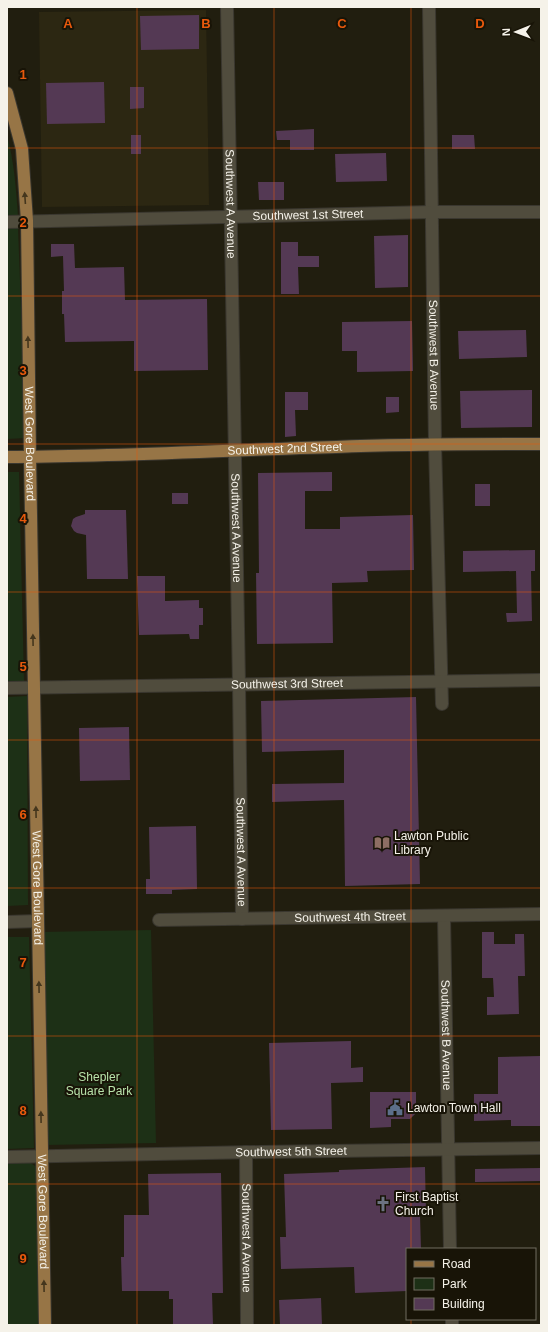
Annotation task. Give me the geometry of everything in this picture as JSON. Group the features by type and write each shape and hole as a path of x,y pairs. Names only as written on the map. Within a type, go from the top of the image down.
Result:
{"main road":[{"name":"West Gore Boulevard","path":"7,93 22,149 27,222 45,1325"},
{"name":"Southwest 2nd Street","path":"7,457 435,444 541,444"}],"street":[{"name":"Southwest B Avenue","path":"429,7 435,444 442,704"},
{"name":"Southwest A Avenue","path":"227,12 242,919"},
{"name":"Southwest 1st Street","path":"7,222 431,212 541,212"},
{"name":"Southwest 3rd Street","path":"7,688 541,680"},
{"name":"Southwest 4th Street","path":"158,920 541,914"},
{"name":"Southwest B Avenue","path":"444,916 450,1248"},
{"path":"7,922 38,921"},
{"name":"Southwest 5th Street","path":"7,1157 541,1148"},
{"name":"Southwest A Avenue","path":"246,1152 247,1325"}],"shaded area":[{"path":"206,10 209,205 42,207 39,12"}],"green space":[{"path":"7,135 13,165 18,216 7,216"},
{"path":"7,228 18,228 26,438 7,439"},
{"path":"7,472 19,472 24,681 7,681"},
{"path":"27,696 28,905 7,906 7,697"},
{"name":"Shepler Square Park","path":"151,930 156,1143 45,1145 41,932"},
{"path":"7,937 29,937 34,1148 7,1149"},
{"path":"29,1162 35,1166 37,1171 39,1325 7,1325 7,1163"}],"building":[{"path":"199,15 199,49 141,50 140,16"},
{"path":"104,82 105,123 47,124 46,83"},
{"path":"130,87 144,87 144,108 130,109"},
{"path":"314,129 314,150 290,150 290,140 277,140 276,131"},
{"path":"131,135 141,135 141,154 131,154"},
{"path":"452,135 474,135 475,149 452,149"},
{"path":"386,153 387,181 336,182 335,154"},
{"path":"258,182 284,182 284,200 259,200"},
{"path":"408,235 408,287 375,288 374,236"},
{"path":"281,242 298,242 298,256 319,256 319,267 298,267 299,294 281,294"},
{"path":"51,244 74,244 75,268 124,267 125,300 207,299 208,370 134,371 134,341 65,342 64,314 62,314 62,291 64,291 63,256 51,257"},
{"path":"412,321 413,371 357,372 357,351 342,351 342,322"},
{"path":"526,330 527,357 459,359 458,331"},
{"path":"532,390 532,427 461,428 460,391"},
{"path":"285,392 308,392 308,410 295,410 296,436 285,437"},
{"path":"386,397 399,397 399,412 386,413"},
{"path":"332,472 332,491 305,491 305,529 340,529 340,517 413,515 414,570 367,571 368,582 332,583 333,643 257,644 256,573 259,573 258,473"},
{"path":"475,484 490,484 490,506 475,506"},
{"path":"172,493 188,493 188,504 172,504"},
{"path":"85,510 126,510 128,579 87,579 86,535 77,533 71,526 73,519 85,514"},
{"path":"535,550 535,571 531,571 532,621 507,622 506,613 517,613 516,571 463,572 463,551"},
{"path":"137,576 165,576 165,601 199,600 199,608 203,608 203,625 199,625 199,639 190,639 189,634 139,635"},
{"path":"416,697 420,884 345,886 344,800 272,802 272,784 344,783 344,750 262,752 261,701"},
{"path":"129,727 130,780 80,781 79,728"},
{"path":"196,826 197,889 172,890 172,894 146,894 146,879 150,879 149,827"},
{"path":"482,932 494,932 494,944 515,944 515,934 524,934 525,976 518,976 519,1014 487,1015 487,997 494,997 493,978 482,978"},
{"path":"351,1041 351,1068 363,1067 363,1082 331,1083 332,1129 271,1130 269,1043"},
{"path":"541,1056 541,1126 511,1126 511,1120 474,1121 474,1094 498,1094 498,1057"},
{"path":"370,1092 416,1092 416,1113 410,1119 391,1119 391,1127 370,1128"},
{"path":"425,1167 426,1215 420,1215 421,1248 406,1248 406,1291 355,1293 354,1267 281,1269 280,1237 286,1237 284,1174 339,1172 339,1170"},
{"path":"541,1168 541,1181 475,1182 475,1169"},
{"path":"221,1173 223,1293 212,1293 213,1325 173,1325 173,1299 169,1299 169,1291 122,1291 121,1257 124,1257 124,1215 149,1215 148,1174"},
{"path":"321,1298 322,1325 280,1325 279,1300"}],"place":[{"name":"Lawton Public Library","path":"382,843"},
{"name":"Lawton Town Hall","path":"395,1108"},
{"name":"First Baptist Church","path":"383,1204"}]}
